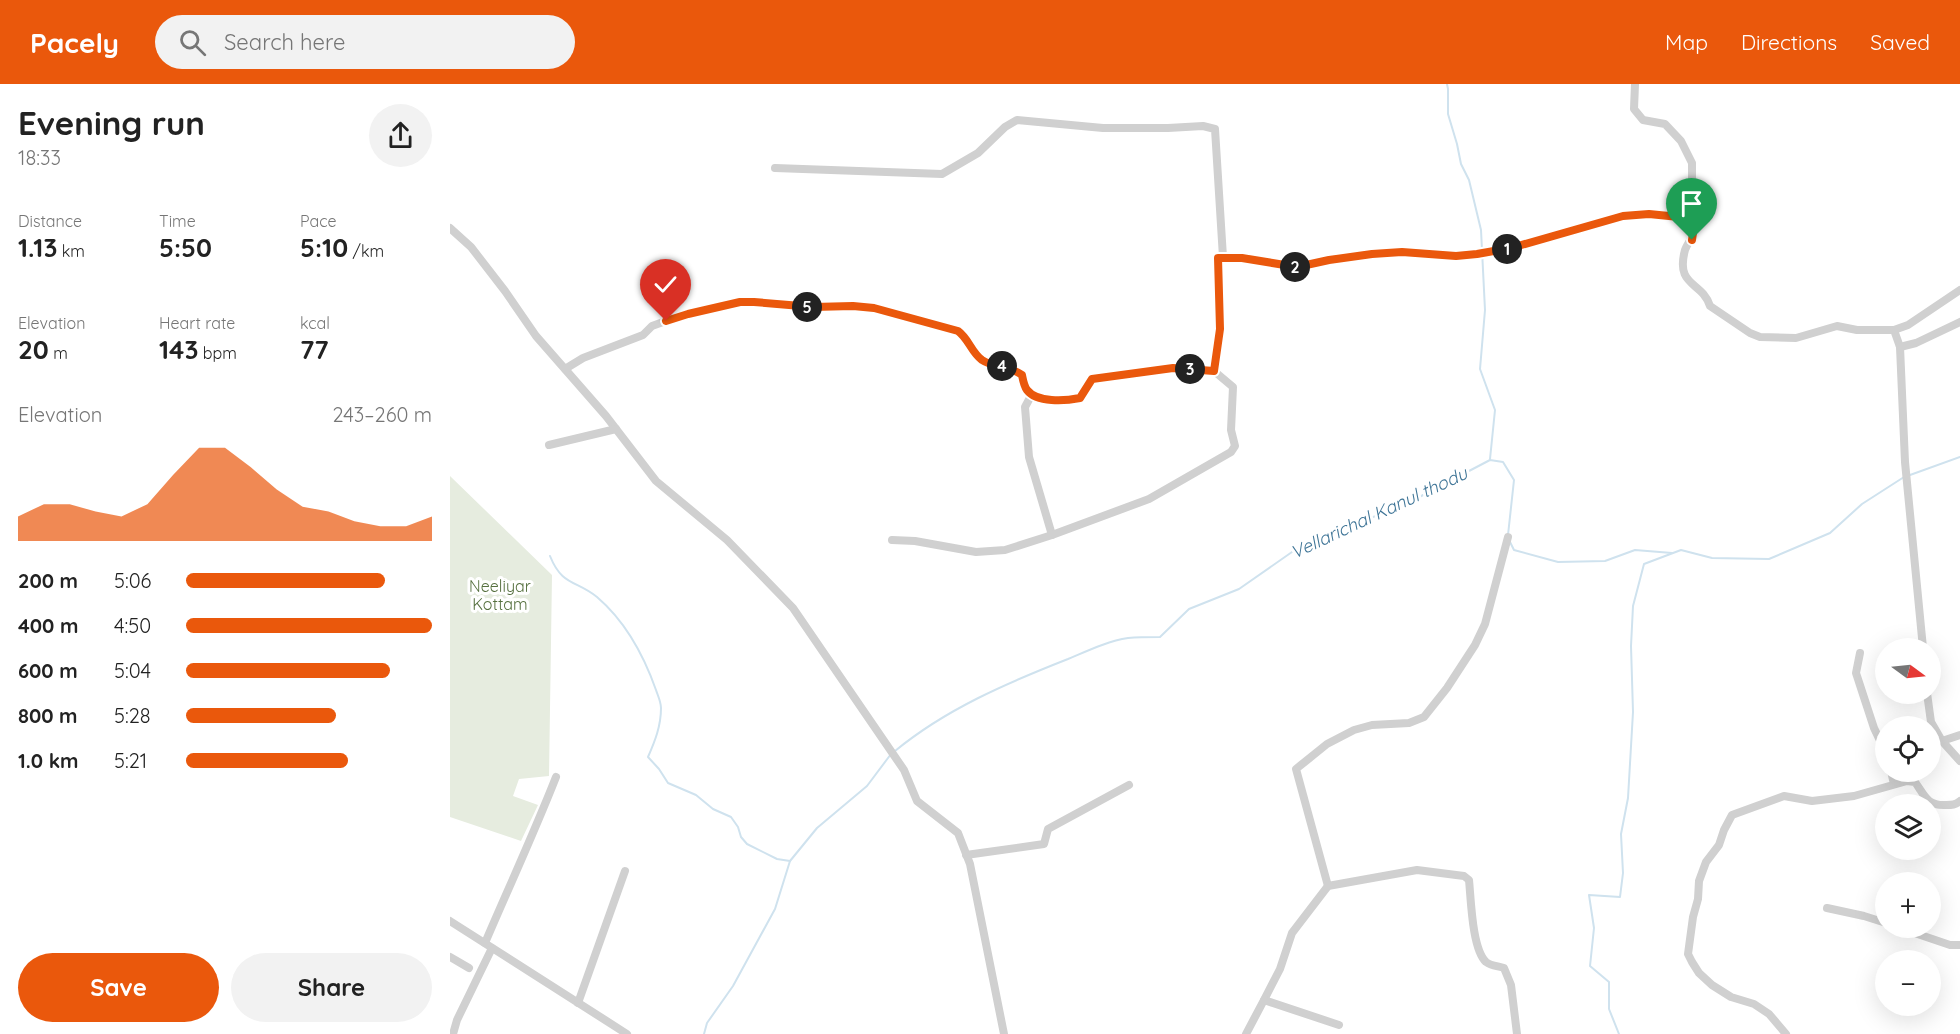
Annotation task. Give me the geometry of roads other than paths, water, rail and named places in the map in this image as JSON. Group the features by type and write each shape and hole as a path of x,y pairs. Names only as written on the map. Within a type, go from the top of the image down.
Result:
{"street":[{"path":"1635,84 1634,109 1643,120 1665,124 1681,141 1692,163 1690,227 1693,233 1692,240 1686,248 1683,265 1686,279 1707,298 1710,306 1750,333 1760,337 1796,338 1837,326 1857,330 1894,330 1908,325 1960,290"},
{"path":"775,168 942,174 978,153 1005,127 1017,120 1103,128 1203,126 1215,129 1223,257"},
{"path":"1214,371 1220,329 1218,258 1242,258 1297,267 1372,254 1402,252 1456,256 1511,248 1623,216 1649,214 1679,217 1692,215"},
{"path":"450,228 471,247 536,336 616,429 656,481 727,540 793,608 897,759 917,801 958,833 970,864 998,994 1004,1034"},
{"path":"564,368 583,358 643,335 652,326 688,314 740,302 813,307 853,306 894,312 958,331 967,337 973,351 984,361 1015,370 1022,375 1025,388 1032,394 1047,399 1080,398 1092,379 1173,368 1214,371 1233,387 1231,430 1235,446 1231,452 1149,499 1005,550 976,552 915,541 891,540"},
{"path":"1900,347 1916,343 1960,322"},
{"path":"1894,330 1900,347 1906,471 1922,638"},
{"path":"1032,394 1025,407 1029,457 1052,535"},
{"path":"549,445 616,429"},
{"path":"1328,885 1296,769 1327,744 1354,730 1372,725 1409,723 1424,717 1447,688 1475,645 1485,624 1508,537"},
{"path":"1860,653 1856,673 1875,730"},
{"path":"1929,704 1931,722 1942,741 1960,761"},
{"path":"1942,741 1960,735"},
{"path":"485,943 517,867 534,835 556,777"},
{"path":"1786,1034 1769,1014 1754,1004 1731,997 1712,985 1699,973 1688,954 1699,881 1706,862 1719,844 1732,815 1784,796 1812,801 1865,794 1907,781 1915,782 1924,799 1933,804 1955,804 1960,801"},
{"path":"966,855 1044,844 1048,829 1129,785"},
{"path":"1246,1034 1280,969 1292,933 1328,885 1417,870 1464,876 1469,880 1473,925 1482,957 1489,964 1504,968 1508,976 1516,1034"},
{"path":"578,1003 625,872"},
{"path":"1827,908 1875,920"},
{"path":"450,921 627,1034"},
{"path":"1929,938 1950,945 1960,945"},
{"path":"453,1034 457,1020 492,948"},
{"path":"450,957 469,968"},
{"path":"1264,1000 1339,1025"}],"waterway":[{"path":"1447,84 1448,114 1461,164 1469,180 1481,230 1485,310 1480,369 1495,410 1490,459"},
{"path":"1910,475 1960,457"},
{"name":"Vellarichal Kanul thodu","path":"895,751 935,722 978,698 1022,678 1113,641 1160,637 1189,609 1239,589 1302,545 1406,504 1490,460 1503,462 1514,480 1508,535"},
{"path":"1619,1034 1609,1009 1609,982 1590,966 1594,928 1589,895 1620,897 1623,873 1621,834 1628,798 1633,712 1631,646 1633,606 1644,564 1681,550 1712,558 1769,559 1830,533 1862,504 1904,477"},
{"name":"Vellarichal Kanul thodu","path":"1509,540 1514,550 1558,562 1605,561 1635,550 1672,553"},
{"path":"550,556 559,573 607,606 625,628 639,652 661,706 659,727 648,757 668,783 696,795 713,809 731,817 747,844 777,859 790,861"},
{"name":"Vellarichal Kanul thodu","path":"704,1034 707,1023 733,986 775,909 790,861 817,828 867,786 891,754"}],"park label":[{"name":"Neeliyar Kottam","path":"500,595"}]}
